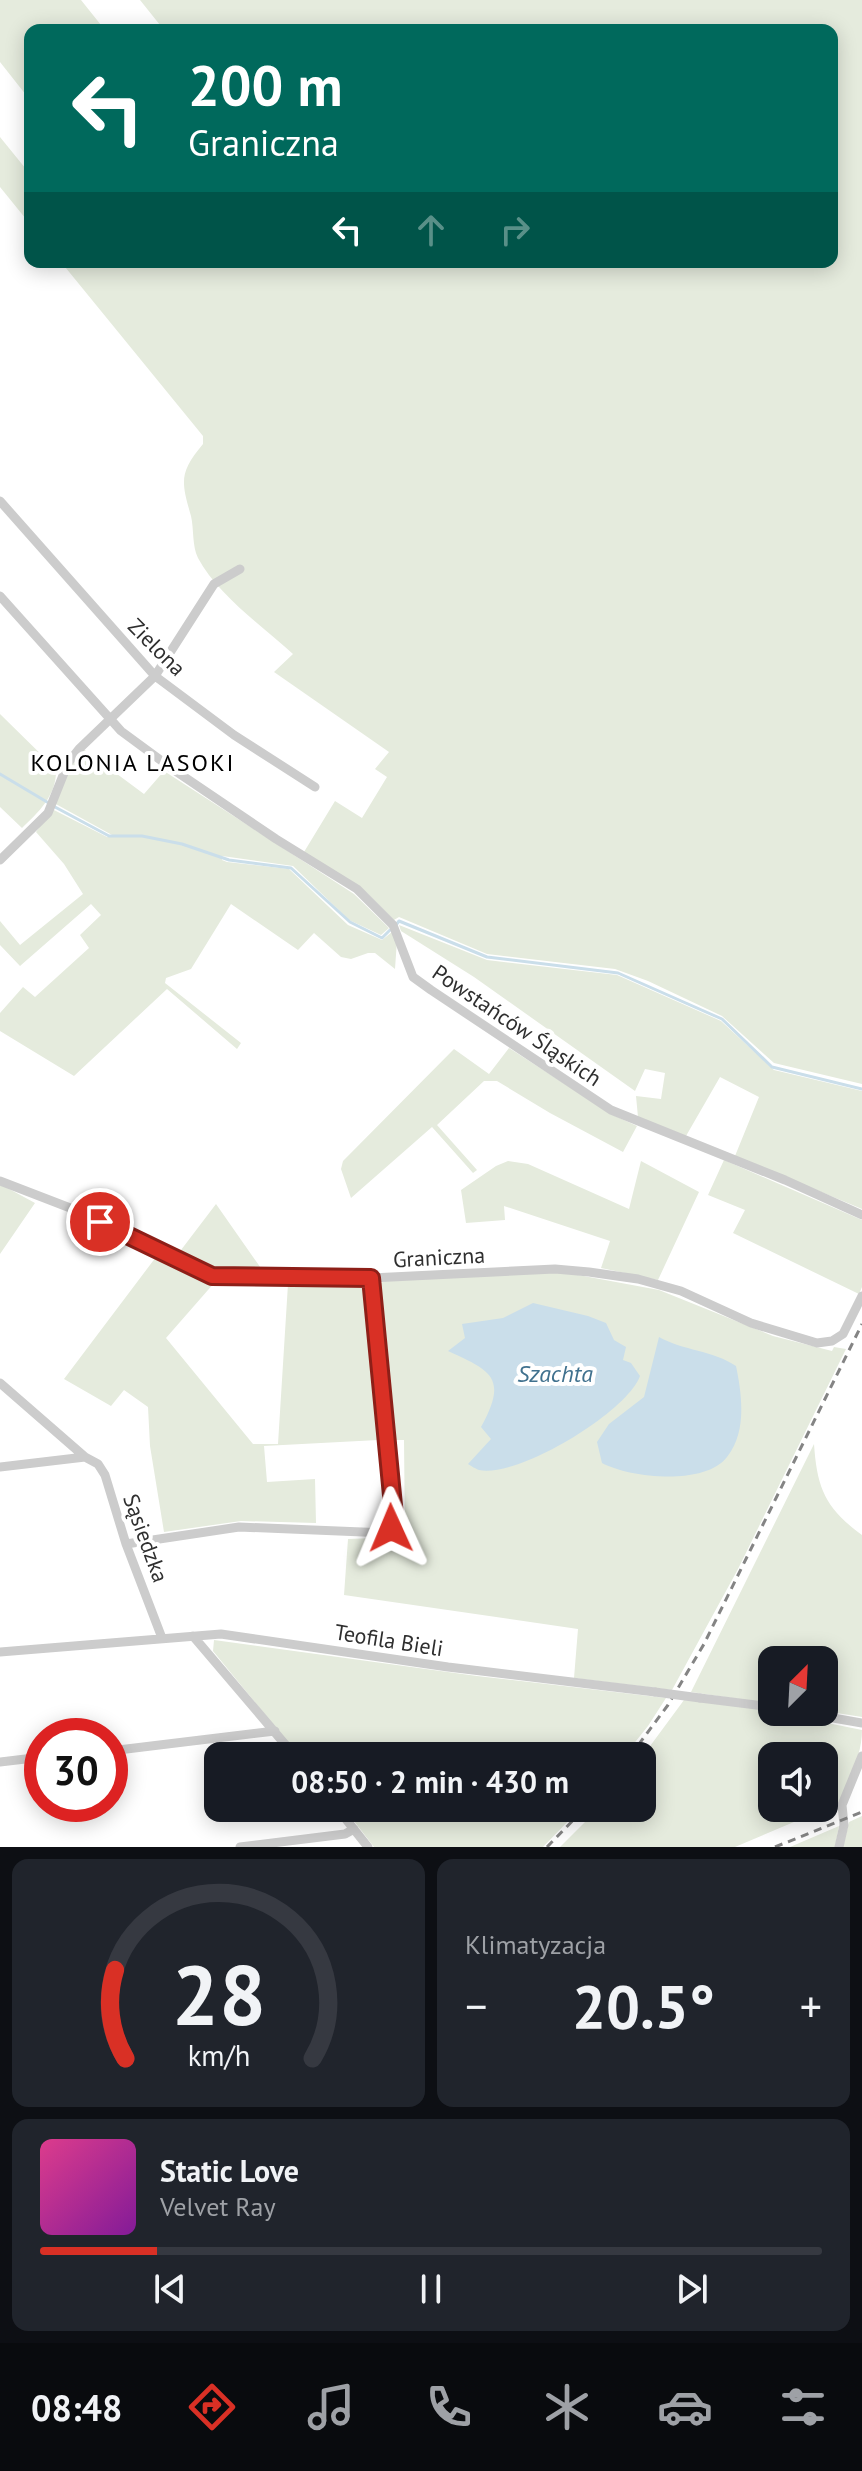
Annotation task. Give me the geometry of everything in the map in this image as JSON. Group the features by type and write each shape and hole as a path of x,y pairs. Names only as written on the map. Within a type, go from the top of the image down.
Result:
{"street":[{"name":"Zielona","path":"0,501 155,676 234,735 315,787"},
{"path":"0,860 48,813 68,763 155,676 214,584 240,569"},
{"name":"Powstańców Śląskich","path":"0,596 121,731 276,839 357,889 393,925 413,977 555,1074 627,1118 785,1180 862,1215"},
{"name":"Graniczna","path":"0,1181 78,1211 142,1245 212,1276 371,1278 555,1269 589,1272 638,1279 681,1291 751,1323 817,1343 832,1341 843,1334 862,1296"},
{"path":"126,1544 239,1527 387,1533 394,1516 371,1278"},
{"name":"Sąsiedzka","path":"0,1383 85,1457 98,1464 105,1475 126,1544 162,1638"},
{"path":"0,1467 85,1457"},
{"path":"208,1634 211,1656"},
{"name":"Teofila Bieli","path":"0,1652 208,1634 758,1705"},
{"path":"193,1636 284,1742"},
{"path":"258,1734 265,1719"},
{"path":"838,1719 862,1723"},
{"path":"128,1749 275,1731"},
{"path":"839,1847 843,1831 842,1805 862,1756"},
{"path":"0,1762 24,1759"},
{"path":"348,1822 368,1847"},
{"path":"240,1847 345,1834 354,1829"}],"shaded area":[{"path":"0,0 81,0 100,24 24,24 24,92 0,62"},
{"path":"140,0 862,0 862,1084 774,1063 722,1016 615,969 487,954 399,917 394,920 367,893 304,852 335,801 362,818 387,777 375,769 389,752 274,672 293,654 241,609 206,571 196,553 184,485 186,470 203,444 203,436 66,268 838,268 838,24 159,24"},
{"path":"0,137 24,167 24,217 0,187"},
{"path":"0,714 56,769 50,795 22,828 0,807"},
{"path":"82,748 144,794 164,771 354,894 389,928 381,935 349,920 293,866 222,856 222,860 227,862 289,869 348,925 382,940 392,932 397,940 395,969 375,953 351,959 341,957 314,933 298,950 231,904 191,969 166,978 165,983 241,1043 237,1049 167,989 74,1076 0,1031 0,1013 23,987 35,997 89,948 80,935 101,915 91,904 20,966 0,945 0,921 20,945 83,894 64,864 36,832 52,809 107,837 112,835 54,803 70,764"},
{"path":"399,925 487,960 617,975 721,1021 774,1070 862,1091 862,1209 735,1156 759,1097 720,1077 686,1136 638,1117 636,1096 661,1099 665,1073 645,1069 635,1091 474,977 401,931"},
{"path":"509,1048 613,1115 637,1126 623,1152 497,1081 484,1081 437,1125 477,1170 473,1173 432,1127 351,1198 341,1169 343,1161 454,1049 489,1074"},
{"path":"724,1160 862,1220 862,1287 859,1294 733,1233 745,1210 708,1195"},
{"path":"508,1161 528,1164 629,1209 641,1161 699,1192 658,1280 601,1268 610,1241 504,1206 505,1220 466,1223 461,1190"},
{"path":"0,1184 35,1203 0,1254"},
{"path":"216,1204 265,1274 220,1275 182,1261 179,1255 181,1250"},
{"path":"156,1257 192,1275 215,1282 166,1338 253,1444 278,1444 288,1284 367,1284 378,1440 264,1446 267,1482 315,1479 316,1523 241,1521 164,1532 150,1446 148,1407 124,1390 111,1406 64,1379"},
{"path":"562,1272 659,1290 773,1336 832,1351 834,1347 846,1349 738,1569 672,1690 574,1678 578,1629 344,1595 348,1539 405,1537 404,1440 392,1440 377,1285 385,1281"},
{"path":"814,1444 825,1496 839,1516 862,1535 862,1717 838,1713 838,1646 758,1646 758,1702 691,1692"},
{"path":"214,1640 666,1698 635,1742 288,1742 213,1651"},
{"path":"684,1700 758,1709 758,1726 838,1725 862,1730 856,1763 838,1806 838,1742 758,1742 758,1822 794,1822 735,1847 560,1847 585,1822 656,1822 656,1742 653,1742"},
{"path":"862,1816 862,1847 843,1847 849,1822"},
{"path":"355,1822 567,1822 543,1847 374,1847"},
{"path":"839,1826 835,1847 790,1847"}],"water":[{"name":"Szachta","path":"533,1303 606,1323 614,1340 626,1347 623,1360 631,1363 640,1376 631,1391 615,1407 570,1440 519,1464 497,1470 478,1470 468,1464 491,1439 481,1427 494,1387 485,1371 448,1351 465,1338 462,1324 503,1318"},
{"path":"659,1337 736,1366 741,1401 738,1436 727,1457 702,1472 685,1476 648,1475 602,1463 597,1442 609,1424 644,1397"}],"waterway":[{"path":"0,774 47,802"},
{"path":"55,807 109,836 142,836 182,844 229,860 291,868 350,922 382,938 390,930"},
{"path":"396,925 399,921 487,957 618,973 722,1019 772,1067 862,1089"}],"railway":[{"path":"640,1742 668,1705 704,1644 862,1324"},
{"path":"775,1847 862,1812"},
{"path":"547,1847 571,1822"}],"district":[{"name":"KOLONIA LASOKI","path":"133,763"}],"route":[{"path":"100,1222 142,1245 212,1276 371,1278 394,1516 391,1528"}]}
